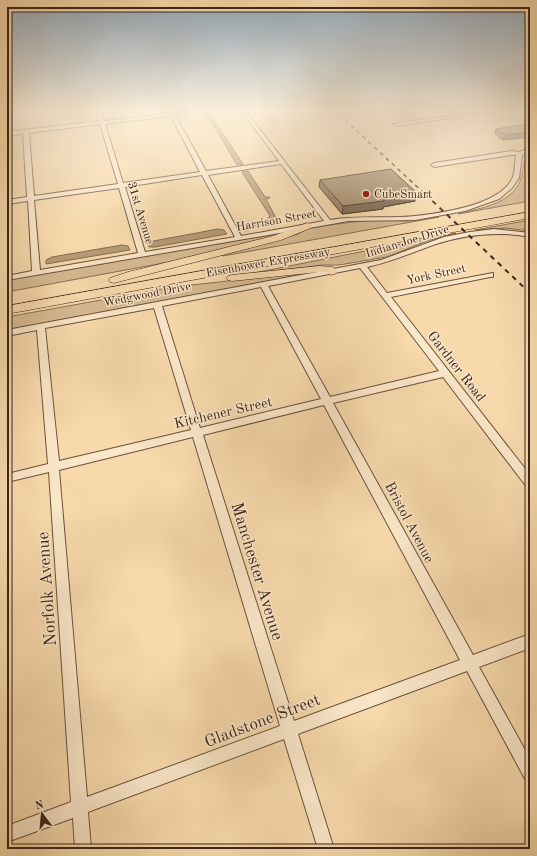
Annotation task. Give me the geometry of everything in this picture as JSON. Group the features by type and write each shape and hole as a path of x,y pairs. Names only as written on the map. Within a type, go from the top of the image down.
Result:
{"highway":[{"name":"Eisenhower Expressway","path":"7,299 530,206"},
{"name":"Eisenhower Expressway","path":"7,310 530,215"},
{"path":"114,280 146,270 198,259 293,233 307,226"},
{"path":"167,280 197,282 319,269 329,270 331,272"}],"street":[{"path":"27,149 36,273"},
{"name":"31st Avenue","path":"110,149 142,255"},
{"path":"191,149 239,238"},
{"path":"273,149 329,223"},
{"path":"434,165 511,153 520,154 530,150"},
{"name":"Harrison Street","path":"7,278 359,218 415,218 465,209 497,198 510,188 516,178 520,154"},
{"path":"7,202 283,162"},
{"name":"Indian Joe Drive","path":"362,266 396,258 434,243 466,236 498,231 530,235"},
{"name":"Wedgwood Drive","path":"7,333 362,266"},
{"name":"Gardner Road","path":"362,266 530,483"},
{"name":"York Street","path":"386,296 490,275"},
{"name":"Bristol Avenue","path":"263,284 530,774"},
{"name":"Manchester Avenue","path":"157,304 198,432 326,849"},
{"name":"Norfolk Avenue","path":"41,327 54,467 83,849"},
{"name":"Kitchener Street","path":"7,478 444,373"},
{"name":"Gladstone Street","path":"7,834 530,641"}],"shaded area":[{"path":"228,149 233,149 243,164 237,165"},
{"path":"530,153 528,167 530,171 530,201 458,214 498,202 512,193 520,180 525,156"},
{"path":"248,171 265,197 270,198 266,199 276,218 270,224 245,231 243,227 264,222 270,216 242,172"},
{"path":"439,217 223,256 298,234 309,228 375,220 407,221"},
{"path":"530,220 530,231 505,228 475,230"},
{"path":"218,229 224,230 227,234 149,247 148,242"},
{"path":"288,233 169,262 7,292 7,280 9,279"},
{"path":"456,233 427,241 387,257 339,265 323,265 249,274"},
{"path":"122,245 128,246 130,250 46,264 46,260 52,257"},
{"path":"320,271 10,330 7,329 7,317 173,287"}],"building":[{"name":"CubeSmart","path":"391,169 417,193 383,200 384,201 343,206 320,180"}],"railway":[{"path":"376,149 426,195"},
{"path":"425,194 530,293"}],"place":[{"name":"CubeSmart","path":"366,194"}]}
